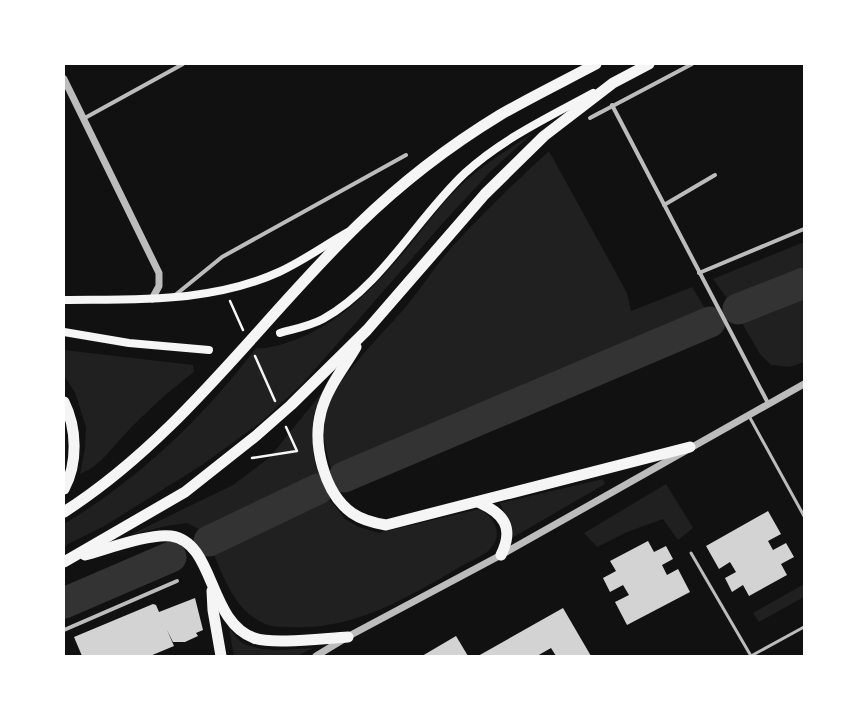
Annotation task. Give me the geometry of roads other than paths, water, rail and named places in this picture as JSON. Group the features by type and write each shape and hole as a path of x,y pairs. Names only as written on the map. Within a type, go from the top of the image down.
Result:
{"highway":[{"path":"64,512 121,470 173,424 359,225 430,162 467,136 501,115 596,64"},
{"path":"68,561 185,492 291,405 367,330 485,194 514,164 544,136 613,83 649,64"},
{"path":"367,330 328,394 320,412 318,430 319,449 326,475 338,500 352,513 368,522 386,525 690,448"},
{"path":"64,402 70,413 74,447 72,468 64,489"},
{"path":"478,502 493,509 501,516 506,525 506,546 501,555"},
{"path":"68,561 159,536 171,536 190,544 198,554 211,584 232,624 243,633 255,639 270,641 348,637"},
{"path":"211,584 213,610 221,656"}],"main road":[{"path":"280,333 323,319 346,303 390,260 464,175 486,156 532,126 613,83"},
{"path":"64,300 171,299 209,294 280,272 359,225"},
{"path":"64,332 128,342 209,350"}],"street":[{"path":"83,119 183,64"},
{"path":"601,112 590,118 692,64"},
{"path":"64,79 159,273 160,286 152,299"},
{"path":"612,105 769,405"},
{"path":"171,299 222,257 406,155"},
{"path":"664,205 715,175"},
{"path":"700,273 804,229"},
{"path":"316,656 348,637 501,555 804,384"},
{"path":"64,630 177,581"}],"lane":[{"path":"748,416 804,516"},
{"path":"691,553 751,656 804,627"}],"waterway":[{"path":"738,309 804,283"},
{"path":"344,477 710,322"},
{"path":"209,541 318,489"},
{"path":"64,603 171,557"}]}
